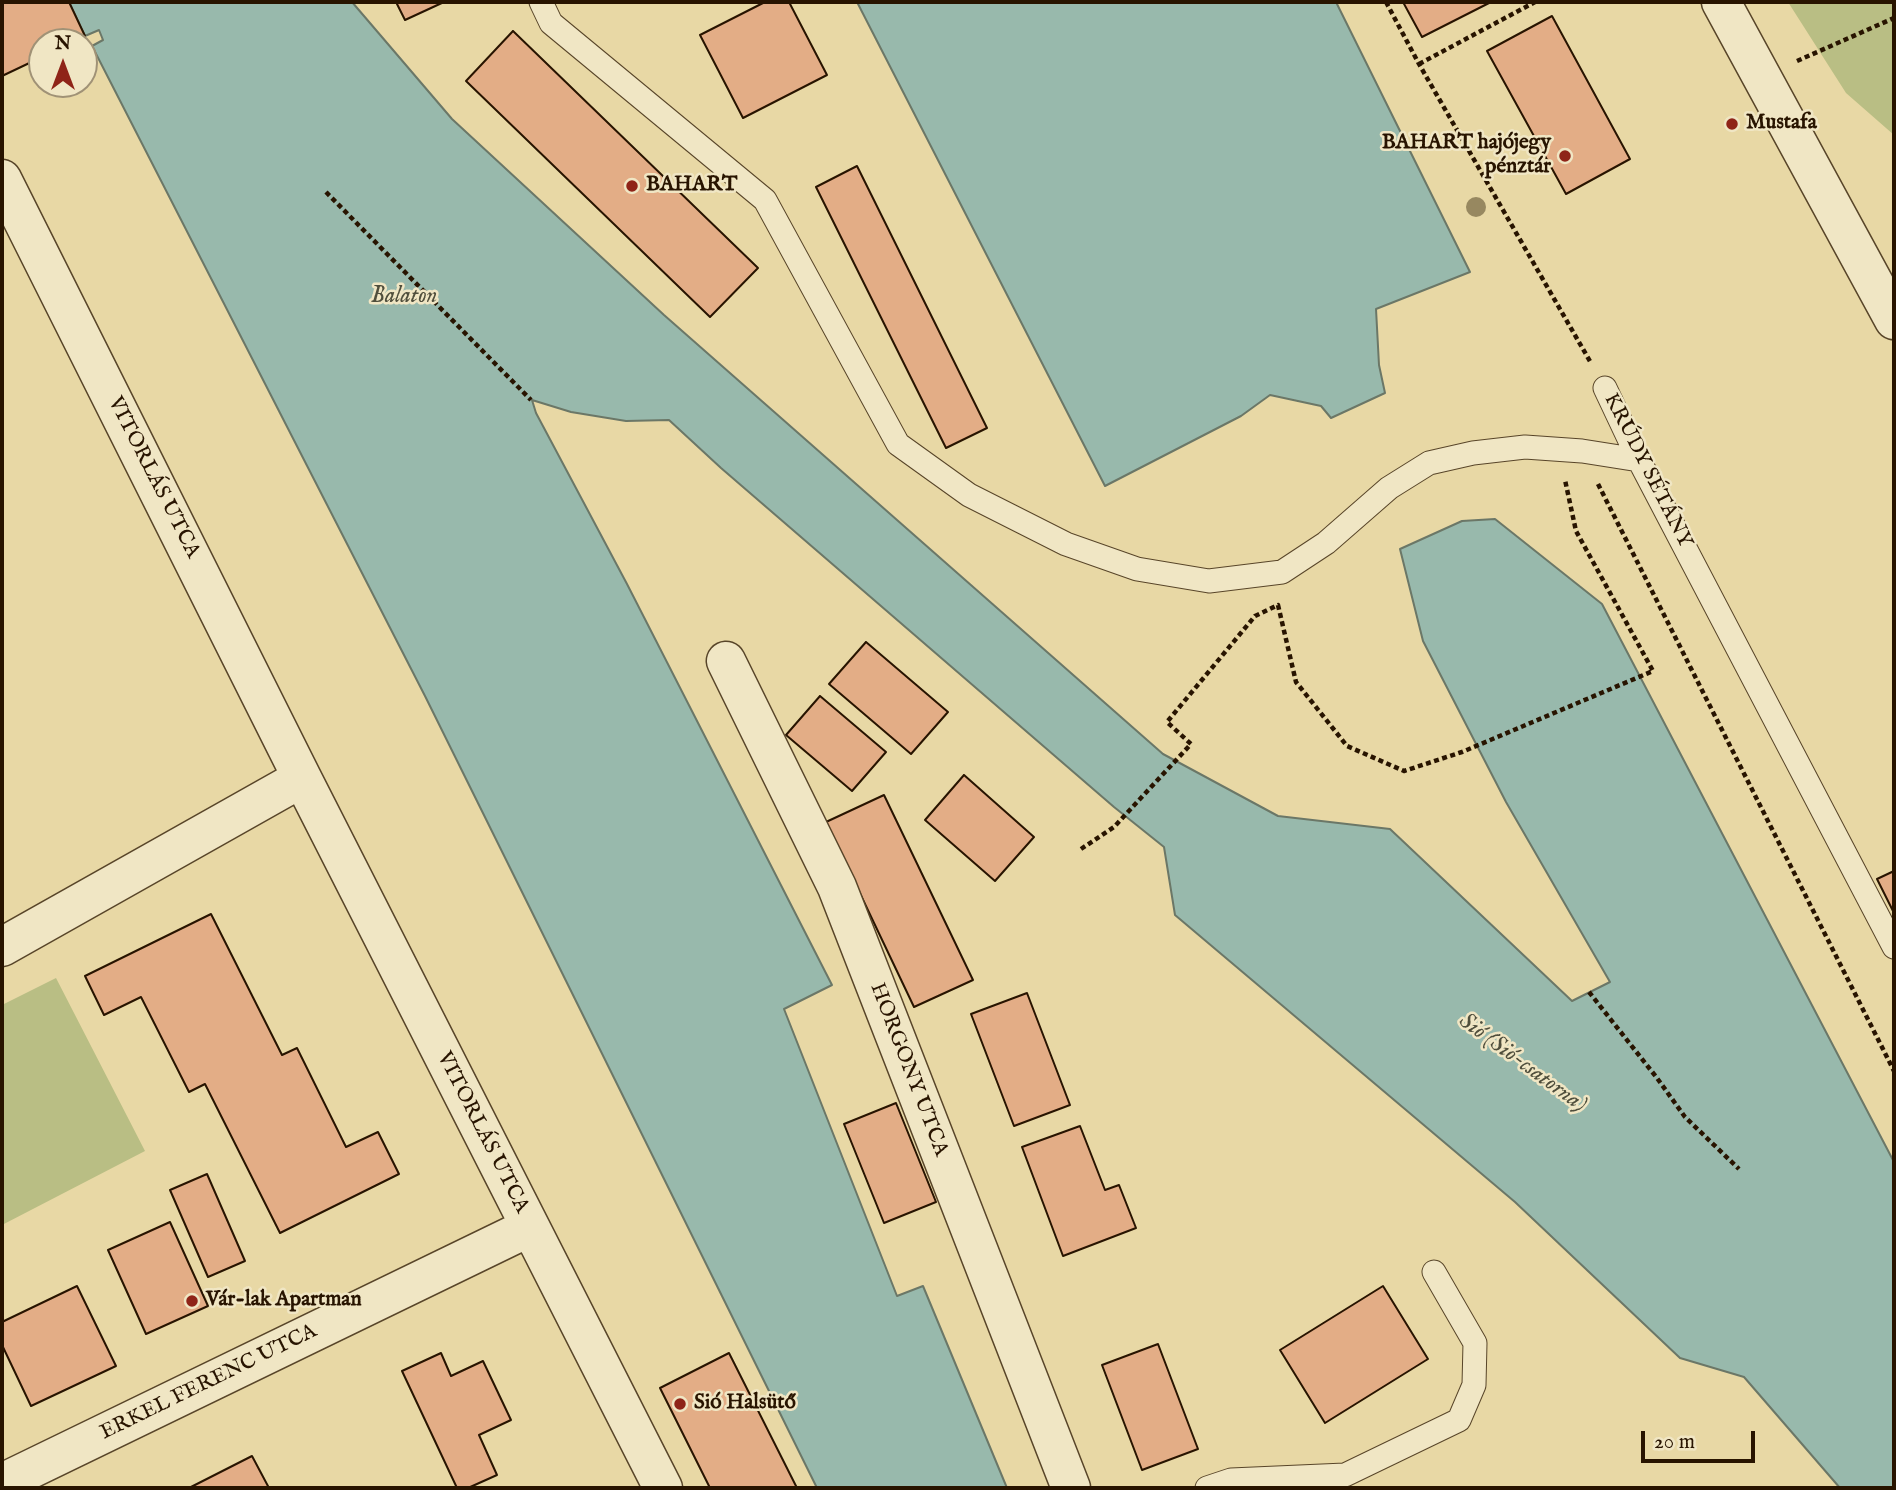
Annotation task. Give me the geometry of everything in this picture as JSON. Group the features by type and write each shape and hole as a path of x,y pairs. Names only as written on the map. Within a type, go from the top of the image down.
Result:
{"street":[{"path":"1721,2 1894,320"},
{"name":"VITORLÁS UTCA","path":"2,179 302,778 663,1488"},
{"name":"HORGONY UTCA","path":"726,662 837,887 1070,1488"},
{"path":"2,947 302,778"},
{"name":"ERKEL FERENC UTCA","path":"2,1483 530,1227"}],"lane":[{"path":"541,2 551,23 765,200 898,444 969,495 1066,544 1137,569 1209,581 1282,572 1326,543 1389,488 1429,463 1473,453 1525,447 1582,451 1639,460"},
{"name":"KRÚDY SÉTÁNY","path":"1605,388 1639,460 1894,947"},
{"path":"1207,1488 1231,1480 1345,1475 1459,1419 1474,1385 1475,1343 1434,1272"}],"path":[{"name":"KRÚDY SÉTÁNY","path":"1386,2 1605,388"},
{"path":"1419,64 1535,2"},
{"path":"1760,77 1894,18"},
{"path":"326,192 531,400"},
{"path":"1081,849 1114,827 1191,744 1167,722 1255,616 1278,605 1296,682 1347,746 1404,771 1462,752 1653,671 1576,531 1556,449"},
{"path":"1582,451 1894,1071"},
{"path":"1589,992 1685,1117 1739,1169"}],"green space":[{"path":"1788,2 1894,2 1894,135 1846,93"},
{"path":"56,978 145,1151 2,1225 2,1005"}],"water":[{"path":"69,2 352,2 452,119 664,315 1163,754 1278,816 1390,829 1572,1001 1610,982 1506,802 1423,641 1400,549 1462,521 1495,519 1602,604 1894,1162 1894,1488 1840,1488 1744,1377 1680,1358 1515,1202 1175,915 1164,847 1114,807 721,468 669,420 626,421 571,412 532,400 536,413 627,584 832,985 784,1009 897,1296 923,1286 1007,1488 817,1488 425,696 98,58 98,43 103,40 98,28 81,28"},
{"path":"857,2 1336,2 1470,272 1376,309 1379,365 1385,393 1331,418 1321,406 1270,395 1241,416 1105,486"}],"building":[{"path":"2,2 69,2 81,28 28,28 28,64 2,76"},
{"path":"396,2 444,2 405,20"},
{"path":"765,2 789,2 827,75 743,118 700,35"},
{"path":"1403,2 1491,2 1422,37"},
{"path":"1552,16 1630,159 1566,194 1487,51"},
{"path":"513,31 758,268 710,317 466,81"},
{"path":"857,166 987,428 946,448 816,187"},
{"path":"866,642 948,712 911,754 829,684"},
{"path":"820,696 886,752 852,791 786,735"},
{"path":"964,775 1034,837 995,881 925,820"},
{"path":"884,795 973,980 914,1007 826,822"},
{"path":"1894,871 1894,913 1877,879"},
{"path":"211,914 282,1055 297,1048 346,1147 378,1132 399,1174 280,1233 205,1084 189,1092 141,997 104,1015 85,976"},
{"path":"1027,993 1070,1105 1014,1126 971,1014"},
{"path":"896,1103 936,1202 884,1223 844,1124"},
{"path":"1080,1126 1105,1190 1119,1185 1136,1228 1063,1256 1022,1147"},
{"path":"207,1174 245,1261 208,1277 170,1190"},
{"path":"170,1222 208,1306 146,1334 108,1250"},
{"path":"77,1286 116,1366 31,1406 2,1345 2,1322"},
{"path":"1383,1286 1428,1359 1325,1423 1280,1350"},
{"path":"1158,1344 1198,1449 1142,1470 1102,1365"},
{"path":"441,1353 451,1376 483,1361 511,1420 479,1435 497,1475 468,1488 457,1488 402,1371"},
{"path":"729,1353 797,1488 710,1488 660,1388"},
{"path":"252,1456 269,1488 189,1488"}],"place":[{"name":"Mustafa","path":"1732,124"},
{"name":"BAHART hajójegy pénztár","path":"1565,156"},
{"name":"BAHART","path":"632,186"},
{"name":"Vár-lak Apartman","path":"192,1301"},
{"name":"Sió Halsütő","path":"680,1404"}],"water label":[{"name":"Balaton","path":"404,297"},
{"name":"Sió (Sió-csatorna)","path":"1522,1064"}]}
